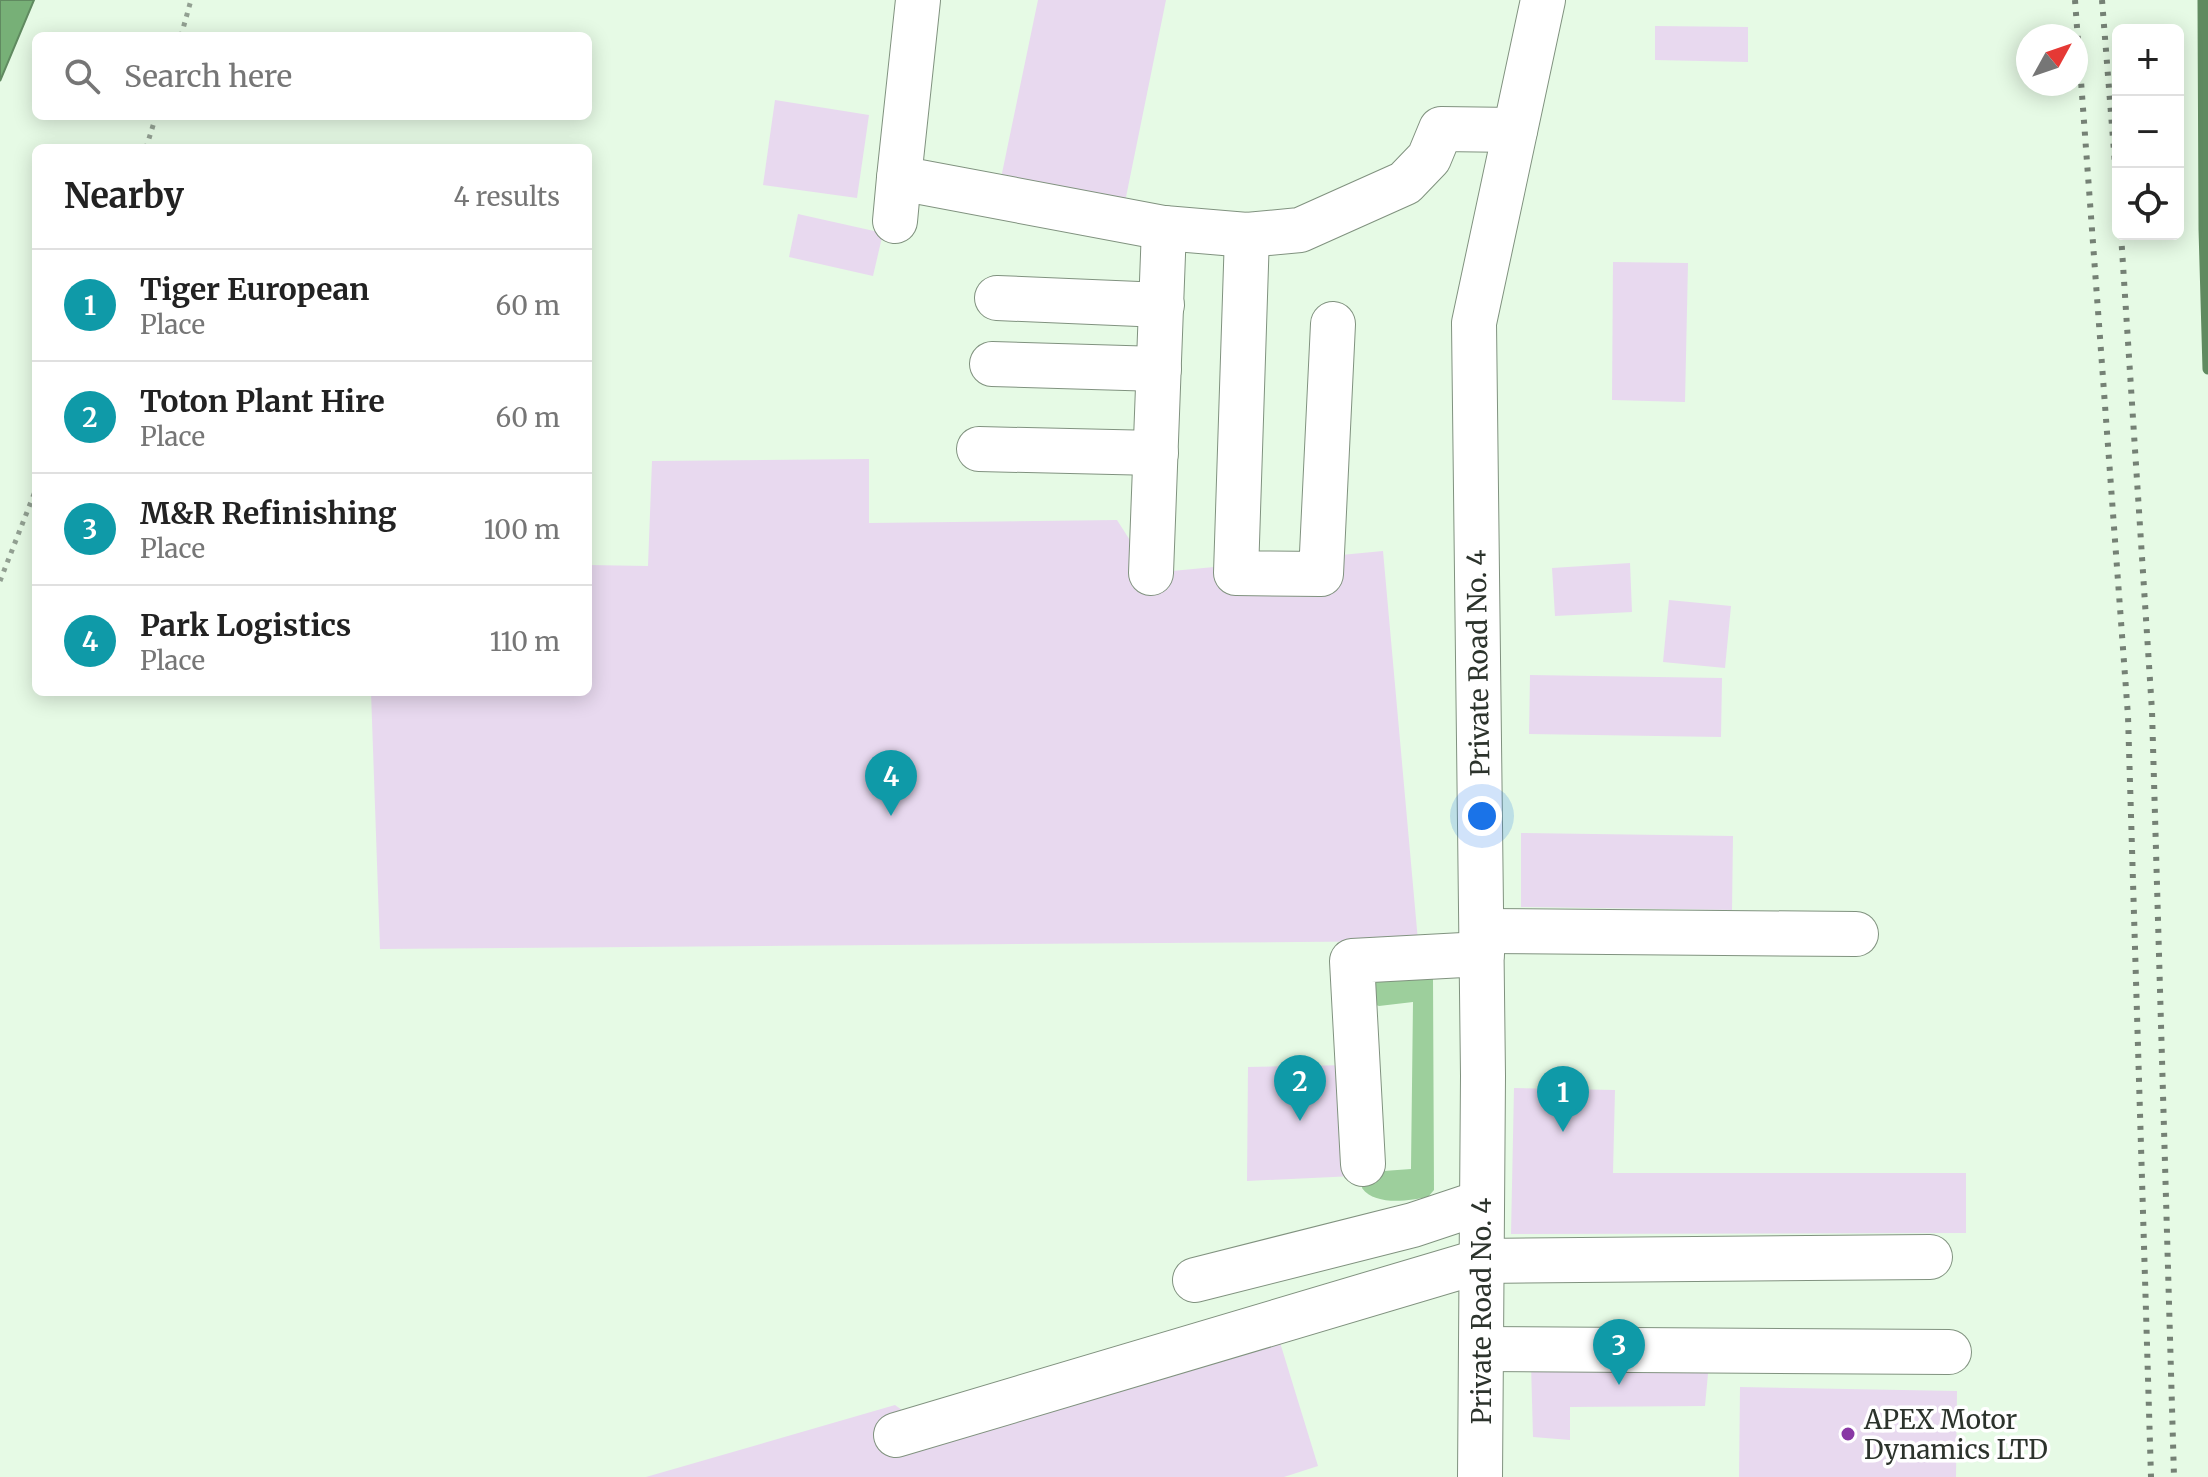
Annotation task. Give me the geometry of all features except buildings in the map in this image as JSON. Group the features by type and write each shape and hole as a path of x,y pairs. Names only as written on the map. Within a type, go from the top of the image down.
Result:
{"street":[{"path":"895,221 918,0"},
{"name":"Private Road No. 4","path":"1480,1477 1482,1202 1499,1031 1482,942 1474,323 1543,0"},
{"path":"899,178 1164,228 1247,235 1300,230 1405,183 1429,158 1428,127 1515,130"},
{"path":"1151,573 1164,228"},
{"path":"1247,235 1236,573 1321,574 1333,324"},
{"path":"997,298 1162,305"},
{"path":"992,364 1159,369"},
{"path":"979,449 1156,453"},
{"path":"1363,1164 1352,961 1482,942 1856,934"},
{"path":"1195,1280 1413,1225 1482,1202"},
{"path":"896,1435 1481,1261 1930,1257"},
{"path":"1481,1349 1949,1352"}],"path":[{"path":"182,32 191,0"},
{"path":"147,144 155,120"},
{"path":"0,581 32,499"}],"shaded area":[{"path":"0,0 34,0 0,81"},
{"path":"1433,978 1434,1190 1428,1197 1383,1200 1362,1188 1364,1177 1370,1172 1411,1169 1413,1002 1379,1006 1368,1002 1362,980"}],"waterway":[{"path":"2203,0 2208,369"}],"railway":[{"path":"2075,0 2128,716 2151,1477"},
{"path":"2102,0 2115,168"},
{"path":"2121,240 2152,711 2174,1477"}],"place":[{"name":"Park Logistics","path":"891,816"},
{"name":"Toton Plant Hire","path":"1300,1121"},
{"name":"Tiger European","path":"1563,1132"},
{"name":"M&R Refinishing","path":"1619,1385"},
{"name":"APEX Motor Dynamics LTD","path":"1848,1434"}]}
